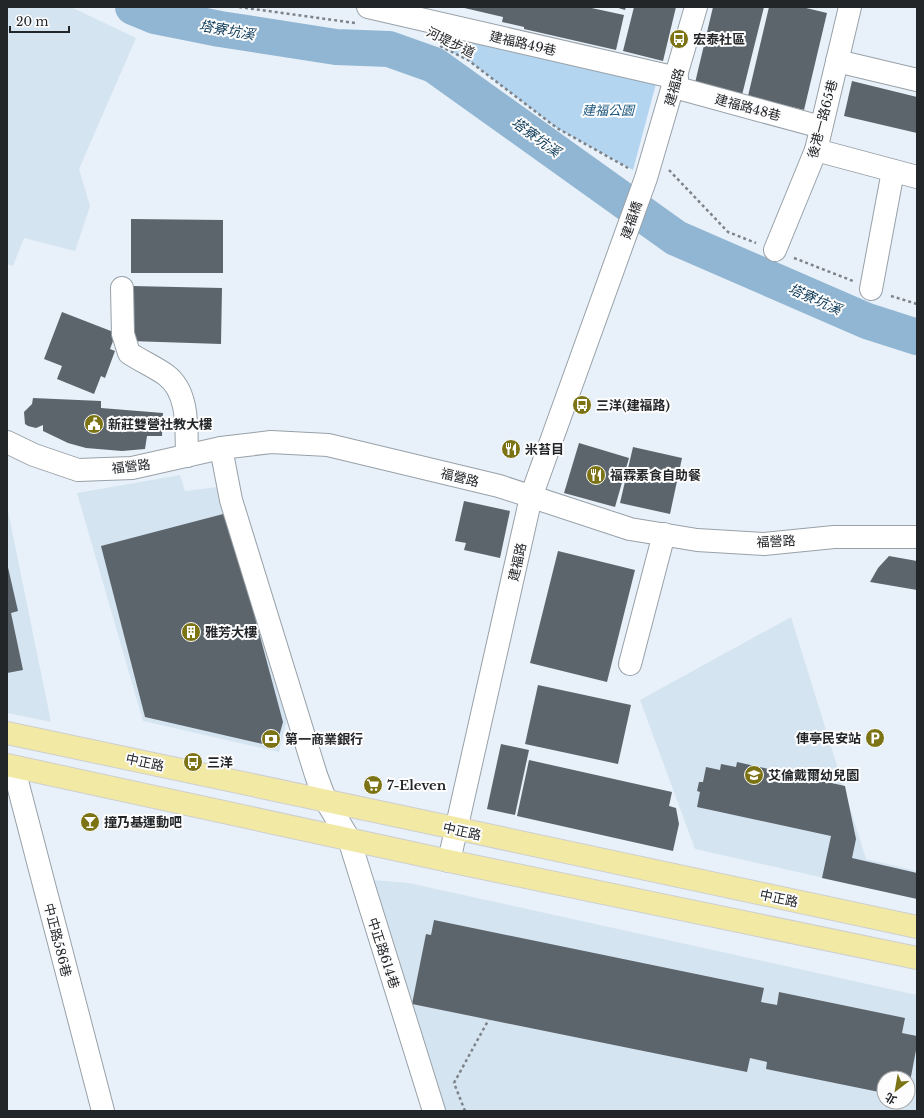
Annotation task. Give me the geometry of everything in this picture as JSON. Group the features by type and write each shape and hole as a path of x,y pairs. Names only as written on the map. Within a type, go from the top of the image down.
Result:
{"main road":[{"name":"中正路","path":"7,733 325,799 456,830 917,927"},
{"path":"13,767 449,861 917,958"}],"street":[{"name":"建福路","path":"648,172 696,7"},
{"name":"後港一路65巷","path":"775,250 816,150 850,7"},
{"name":"建福路49巷","path":"362,15 675,83"},
{"path":"837,61 917,80"},
{"name":"建福路48巷","path":"675,83 821,127"},
{"path":"816,150 917,177"},
{"path":"871,289 893,171"},
{"name":"建福橋","path":"613,272 648,172"},
{"name":"建福路","path":"449,861 531,497 613,272"},
{"path":"122,288 123,334 130,353 167,376 180,394 186,416 187,456"},
{"name":"福營路","path":"7,442 34,455 78,470 132,468 221,448 270,442 328,445 499,486 630,529 697,540 764,544 834,537 917,537"},
{"name":"中正路614巷","path":"221,448 231,500 316,775 325,799 349,839 434,1111"},
{"path":"630,664 664,534"},
{"name":"中正路586巷","path":"13,767 102,1111"}],"path":[{"path":"239,7 362,15"},
{"name":"河堤步道","path":"434,44 468,60 557,128 648,172"},
{"path":"465,1111 454,1083 489,1019"}],"shaded area":[{"path":"7,7 71,7 136,38 79,169 90,206 75,251 24,238 13,266 7,264"},
{"name":"雅芳大樓","path":"180,475 185,491 218,487 287,719 279,752 143,721 77,493"},
{"path":"7,506 51,722 7,713"},
{"name":"艾倫戴爾幼兒園","path":"791,617 866,859 917,871 917,899 695,849 640,700"},
{"path":"372,880 409,883 917,995 917,1111 442,1111"}],"green space":[{"name":"建福公園","path":"434,28 657,80 633,170 557,128 468,60 440,46"}],"building":[{"path":"460,7 587,7 624,15 616,50 524,29 524,27 502,22 503,17"},
{"path":"615,7 626,7 625,10"},
{"path":"634,7 676,7 663,61 623,51"},
{"path":"713,7 764,7 742,95 695,83"},
{"path":"769,7 802,7 827,13 804,110 748,96"},
{"path":"852,81 917,97 917,133 844,116"},
{"path":"131,219 223,220 223,273 131,273"},
{"path":"132,286 222,288 221,344 130,341"},
{"path":"62,312 116,333 110,349 115,351 105,378 101,376 94,394 57,379 62,366 44,359"},
{"name":"新莊雙營社教大樓","path":"33,398 101,401 101,408 163,413 162,436 147,436 145,449 122,451 86,448 68,443 43,431 43,425 36,428 25,424 24,412 32,404"},
{"name":"福霖素食自助餐","path":"579,443 629,458 615,507 564,493"},
{"path":"633,447 682,458 670,514 620,503"},
{"path":"464,501 510,511 500,558 464,550 466,543 455,541"},
{"name":"雅芳大樓","path":"227,513 283,722 276,747 145,717 101,546"},
{"path":"558,551 635,570 607,682 530,663"},
{"path":"889,556 917,561 917,590 870,582 878,568"},
{"path":"7,563 18,611 11,613 23,670 7,673"},
{"path":"538,685 631,705 618,764 525,744"},
{"path":"501,744 529,750 515,815 487,809"},
{"path":"529,760 672,792 669,806 676,808 679,824 673,851 517,816"},
{"path":"737,762 845,786 856,839 852,858 917,873 917,899 822,878 831,836 697,807 700,792 697,791 699,782 703,782 706,767 720,770 721,764 736,767"},
{"path":"434,920 764,988 761,1002 777,1005 779,992 905,1018 902,1033 917,1036 917,1045 912,1070 876,1070 876,1091 766,1069 767,1062 750,1058 747,1072 412,1004 426,934 431,935"}],"waterway":[{"name":"塔寮坑溪","path":"133,7 155,16 220,29 336,47 389,49 434,65 676,238 867,321 917,337"}],"place":[{"name":"宏泰社區","path":"679,39"},
{"name":"三洋(建福路)","path":"582,405"},
{"name":"新莊雙營社教大樓","path":"94,424"},
{"name":"米苔目","path":"511,449"},
{"name":"福霖素食自助餐","path":"596,475"},
{"name":"雅芳大樓","path":"191,632"},
{"name":"俥亭民安站","path":"875,738"},
{"name":"第一商業銀行","path":"271,739"},
{"name":"三洋","path":"193,762"},
{"name":"艾倫戴爾幼兒園","path":"754,775"},
{"name":"7-Eleven","path":"373,785"},
{"name":"撞乃基運動吧","path":"90,822"}]}
